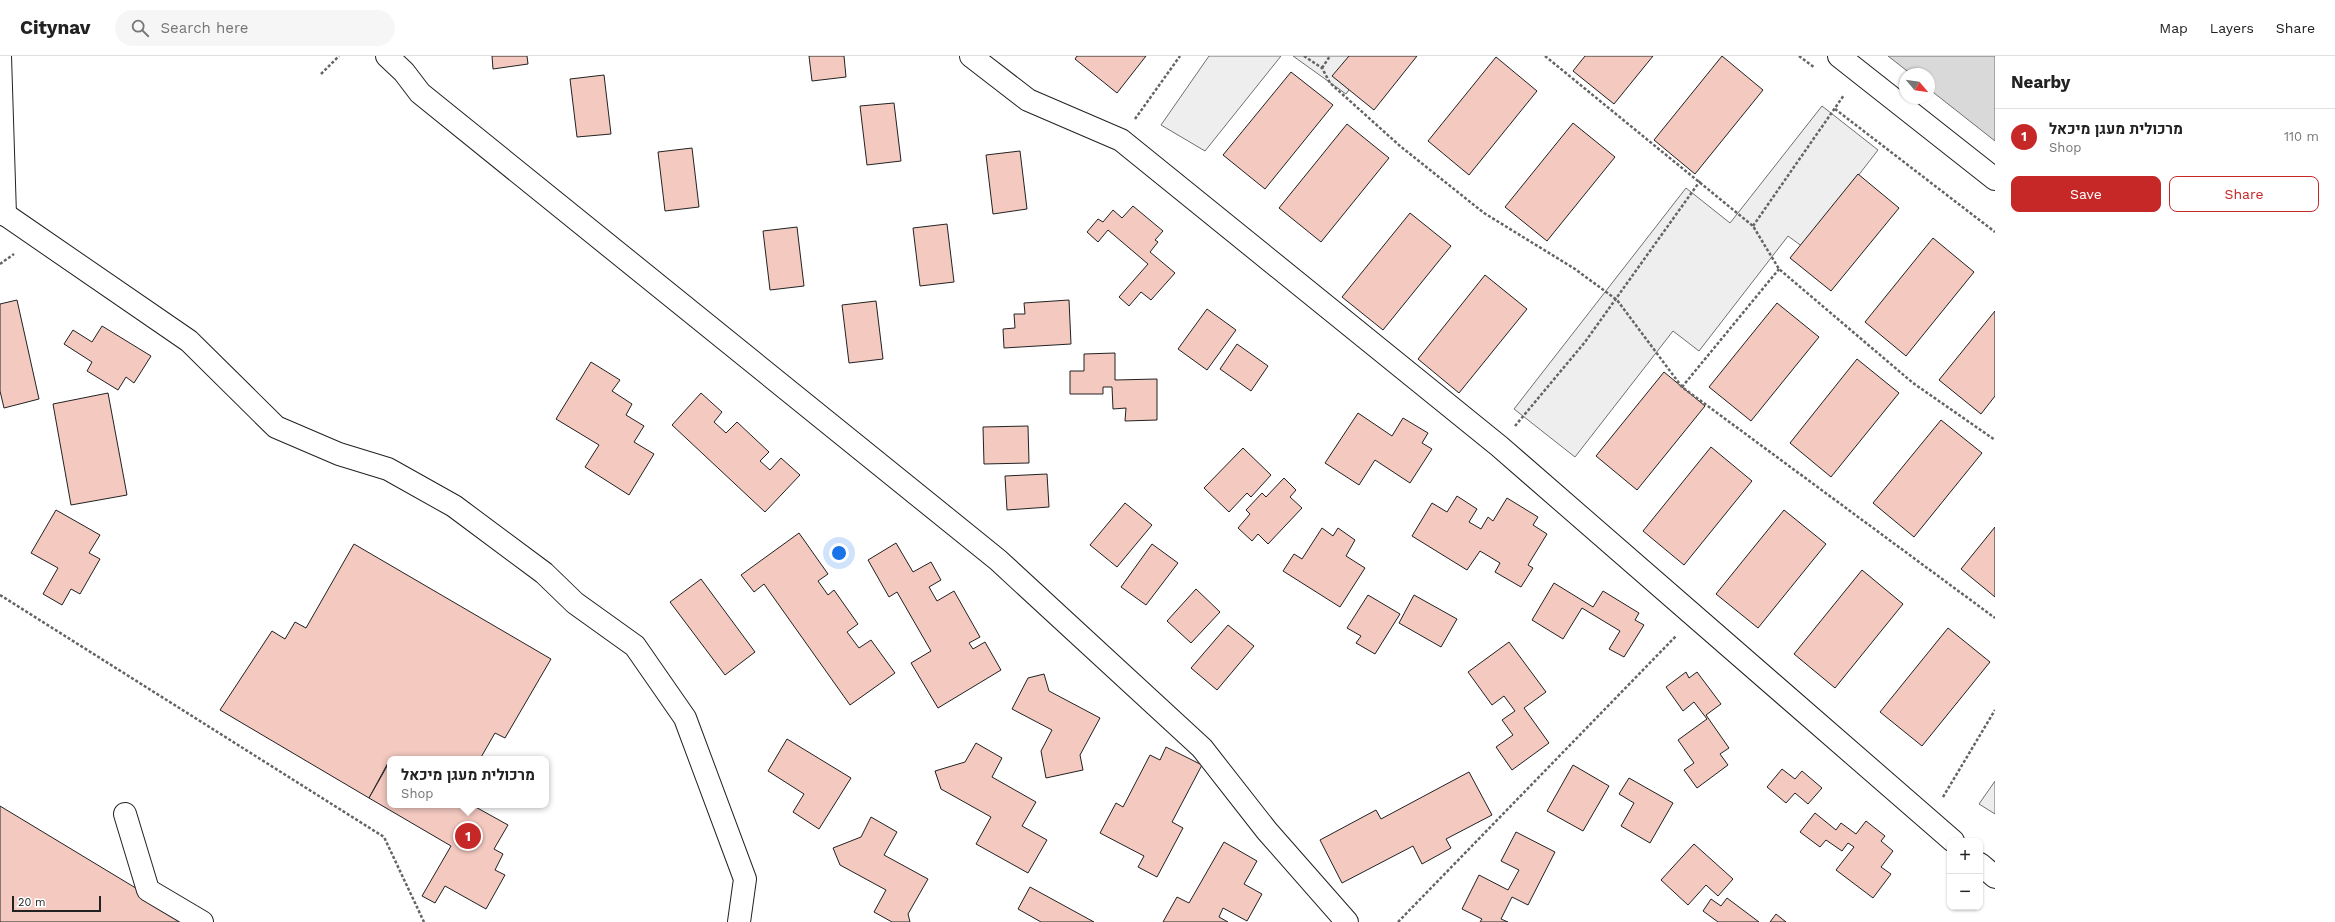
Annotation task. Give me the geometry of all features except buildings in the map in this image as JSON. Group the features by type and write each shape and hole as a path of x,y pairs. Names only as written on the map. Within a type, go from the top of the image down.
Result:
{"street":[{"path":"0,56 3,213 189,341 276,427 339,454 388,469 454,506 544,573 575,603 634,646 685,718 745,879 739,922"},
{"path":"388,56 404,72 420,93 1004,566 1202,748 1267,831 1346,922"},
{"path":"971,56 1028,100 1121,140 1499,446 1949,838"},
{"path":"1839,56 1995,179"},
{"path":"125,814 148,890 202,922"},
{"path":"1983,867 1995,877"}],"path":[{"path":"321,74 339,56"},
{"path":"1121,140 1180,56"},
{"path":"1304,56 1322,68 1330,83 1383,130 1484,213 1575,268 1617,300 1682,387 1995,618"},
{"path":"1322,68 1330,56"},
{"path":"1545,56 1700,181 1753,226 1779,270 1913,383 1995,440"},
{"path":"1799,56 1817,70"},
{"path":"1753,226 1846,92"},
{"path":"1834,109 1995,232"},
{"path":"1499,446 1585,342 1617,300 1700,181"},
{"path":"1682,387 1779,270"},
{"path":"0,595 384,837 424,922"},
{"path":"1398,922 1695,617"},
{"path":"1928,820 1995,710"}],"shaded area":[{"path":"1209,56 1281,56 1205,151 1161,125"},
{"path":"1293,56 1373,56 1346,94"},
{"path":"1888,56 1995,56 1995,141 1935,94 1935,68 1903,68"},
{"path":"1822,106 1878,150 1803,247 1788,236 1699,351 1673,331 1575,457 1514,409 1686,188 1730,223"},
{"path":"1995,781 1995,814 1979,804"}],"place":[{"name":"מרכולית מעגן מיכאל","path":"468,836"}]}
